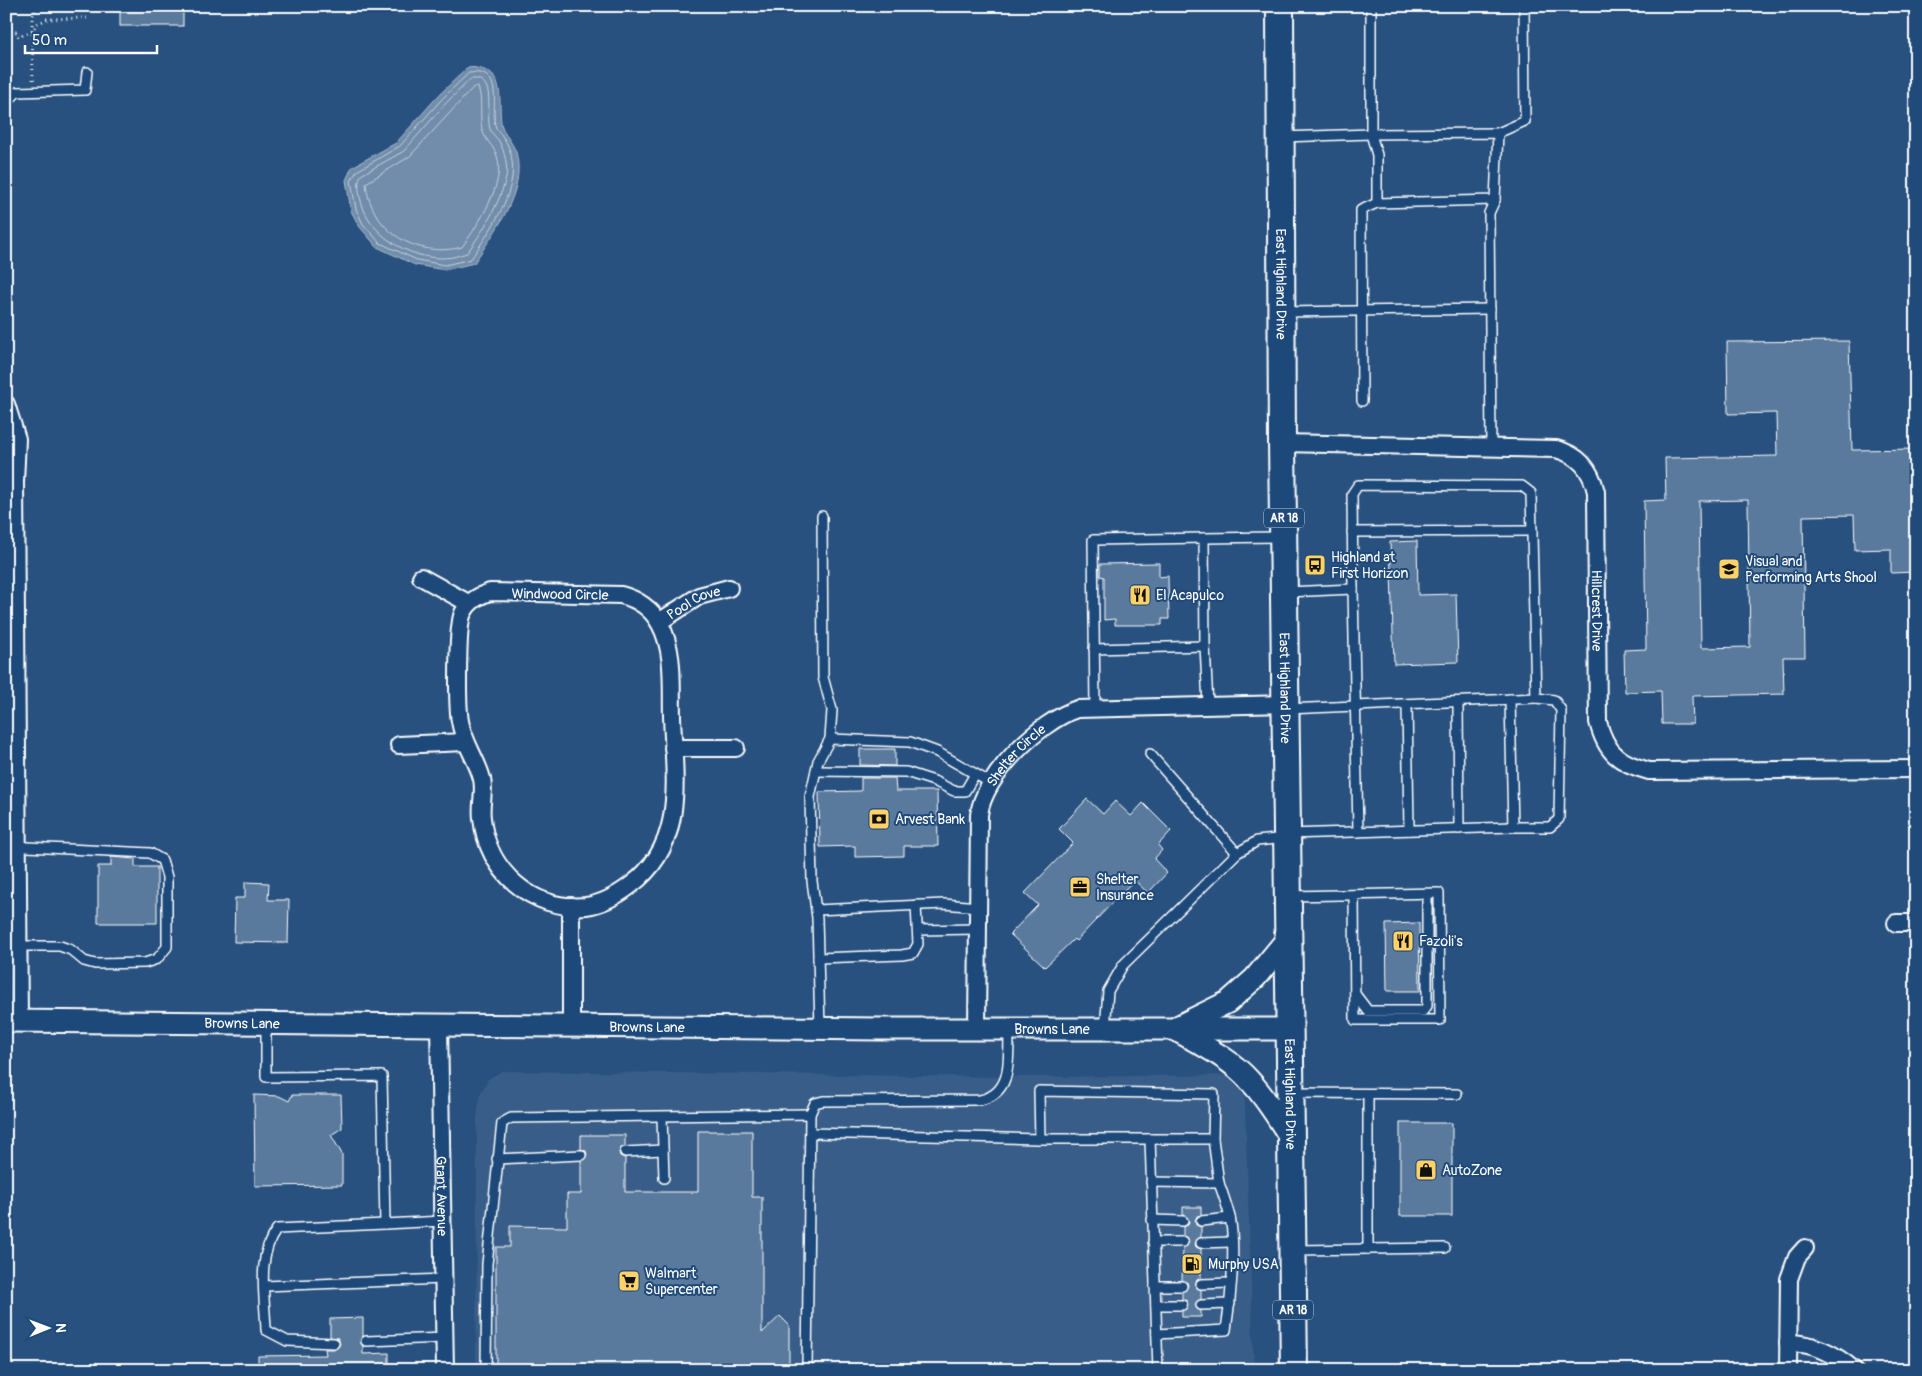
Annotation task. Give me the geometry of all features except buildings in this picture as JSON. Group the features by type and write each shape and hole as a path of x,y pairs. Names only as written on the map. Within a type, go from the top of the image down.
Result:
{"main road":[{"name":"East Highland Drive","path":"1280,6 1288,1029 1294,1370"}],"street":[{"path":"6,404 17,439 12,846 13,1021"},
{"name":"Hillcrest Drive","path":"1282,443 1556,449 1570,453 1584,465 1594,482 1596,492 1598,722 1602,739 1614,755 1630,766 1649,771 1916,769"},
{"path":"421,577 468,603"},
{"name":"Pool Cove","path":"659,622 699,596 729,588"},
{"name":"Windwood Circle","path":"490,592 621,595 633,598 644,606 659,622 670,651 673,820 659,855 646,874 622,893 587,906 561,906 542,901 509,880 499,867 485,837 481,817 482,780 465,742 459,720 459,624 468,603 490,592"},
{"name":"Shelter Circle","path":"977,1029 979,815 985,791 1000,767 1048,724 1064,713 1095,707 1286,706"},
{"path":"399,745 465,742"},
{"path":"673,748 736,748"},
{"path":"571,906 571,1025"},
{"path":"1896,923 1916,923"},
{"path":"1174,1029 1228,1002 1255,978 1288,938"},
{"name":"Browns Lane","path":"13,1021 977,1029 1288,1029"},
{"name":"Grant Avenue","path":"439,1024 445,1370"},
{"path":"1174,1029 1222,1057 1249,1080 1269,1103 1290,1137"},
{"path":"1788,1370 1789,1279 1797,1257 1805,1248"},
{"path":"1788,1343 1800,1343 1826,1350 1854,1370"}],"lane":[{"path":"1371,6 1371,134 1377,155 1377,203"},
{"path":"1280,137 1498,133 1525,121 1524,6"},
{"path":"6,103 17,92 85,90 87,72"},
{"path":"1490,448 1489,214 1495,200 1498,133"},
{"path":"1362,401 1361,210 1377,203 1495,200"},
{"path":"1282,312 1490,309"},
{"path":"1358,832 1354,706 1352,494 1358,485 1522,486 1531,493 1536,698"},
{"path":"820,1028 816,910 812,881 810,797 818,761 830,739 832,710 823,677 822,516"},
{"path":"1352,532 1532,531"},
{"path":"1095,707 1093,540 1284,537"},
{"path":"1204,538 1205,646 1208,705"},
{"path":"1284,592 1354,589"},
{"path":"1094,648 1205,646"},
{"path":"1105,1029 1108,991 1123,966 1237,853 1257,841 1287,836 1358,832 1550,827 1559,819 1562,710 1554,700 1536,698 1354,706 1286,706"},
{"path":"1510,699 1513,827"},
{"path":"1458,702 1459,828"},
{"path":"1407,704 1409,830"},
{"path":"830,739 910,742 937,752 991,783"},
{"path":"1150,754 1237,853"},
{"path":"816,771 906,772 934,781 954,791 966,791 976,774"},
{"path":"12,846 150,853 162,860 167,877 167,946 157,959 145,963 95,964 84,961 60,946 13,946"},
{"path":"1287,896 1354,895 1427,894 1439,894 1440,1020 1355,1020 1354,895"},
{"path":"1355,994 1368,1011 1423,1011 1427,1006 1427,894"},
{"path":"816,910 944,904 978,907"},
{"path":"818,958 913,953 918,944 916,906"},
{"path":"918,930 978,929"},
{"path":"266,1022 266,1077 382,1076 385,1224"},
{"path":"808,1370 810,1114 815,1103 822,1101 980,1100 992,1097 1003,1087 1007,1067 1009,1029"},
{"path":"1040,1139 1039,1091 1214,1094 1213,1139 1219,1183 1230,1218 1231,1283 1226,1330 1157,1334"},
{"path":"1289,1094 1457,1094"},
{"path":"1368,1094 1368,1249"},
{"path":"486,1370 487,1264 502,1122 511,1118 810,1114"},
{"path":"662,1117 664,1178"},
{"path":"811,1133 1040,1139 1213,1139"},
{"path":"1150,1139 1158,1370"},
{"path":"625,1152 663,1150"},
{"path":"497,1159 581,1155"},
{"path":"1151,1182 1219,1183"},
{"path":"1201,1221 1230,1218"},
{"path":"1152,1220 1183,1221"},
{"path":"334,1343 287,1341 266,1330 264,1260 268,1240 277,1229 443,1221"},
{"path":"1153,1242 1183,1242"},
{"path":"1201,1243 1231,1242"},
{"path":"1292,1250 1445,1248"},
{"path":"264,1286 444,1279"},
{"path":"1200,1284 1231,1283"},
{"path":"1155,1286 1182,1286"},
{"path":"1201,1305 1230,1304"},
{"path":"1156,1305 1182,1305"},
{"path":"366,1341 445,1338"}],"path":[{"path":"35,91 32,70 32,18 36,6"},
{"path":"6,36 16,32 18,36 32,31 36,24 47,19 87,18"}],"shaded area":[{"path":"502,1071 1022,1077 1244,1075 1254,1370 476,1370 477,1118 480,1094 488,1079"}],"water":[{"path":"468,67 489,73 495,78 498,85 502,125 516,152 517,182 507,211 474,263 445,270 415,265 377,247 359,226 351,211 346,180 352,167 396,143 438,96"}],"place":[{"name":"Highland at First Horizon","path":"1315,565"},
{"name":"Visual and Performing Arts Shool","path":"1729,569"},
{"name":"El Acapulco","path":"1140,595"},
{"name":"Arvest Bank","path":"879,819"},
{"name":"Shelter Insurance","path":"1080,887"},
{"name":"Fazoli's","path":"1403,941"},
{"name":"AutoZone","path":"1426,1170"},
{"name":"Murphy USA","path":"1192,1264"},
{"name":"Walmart Supercenter","path":"629,1281"}]}
